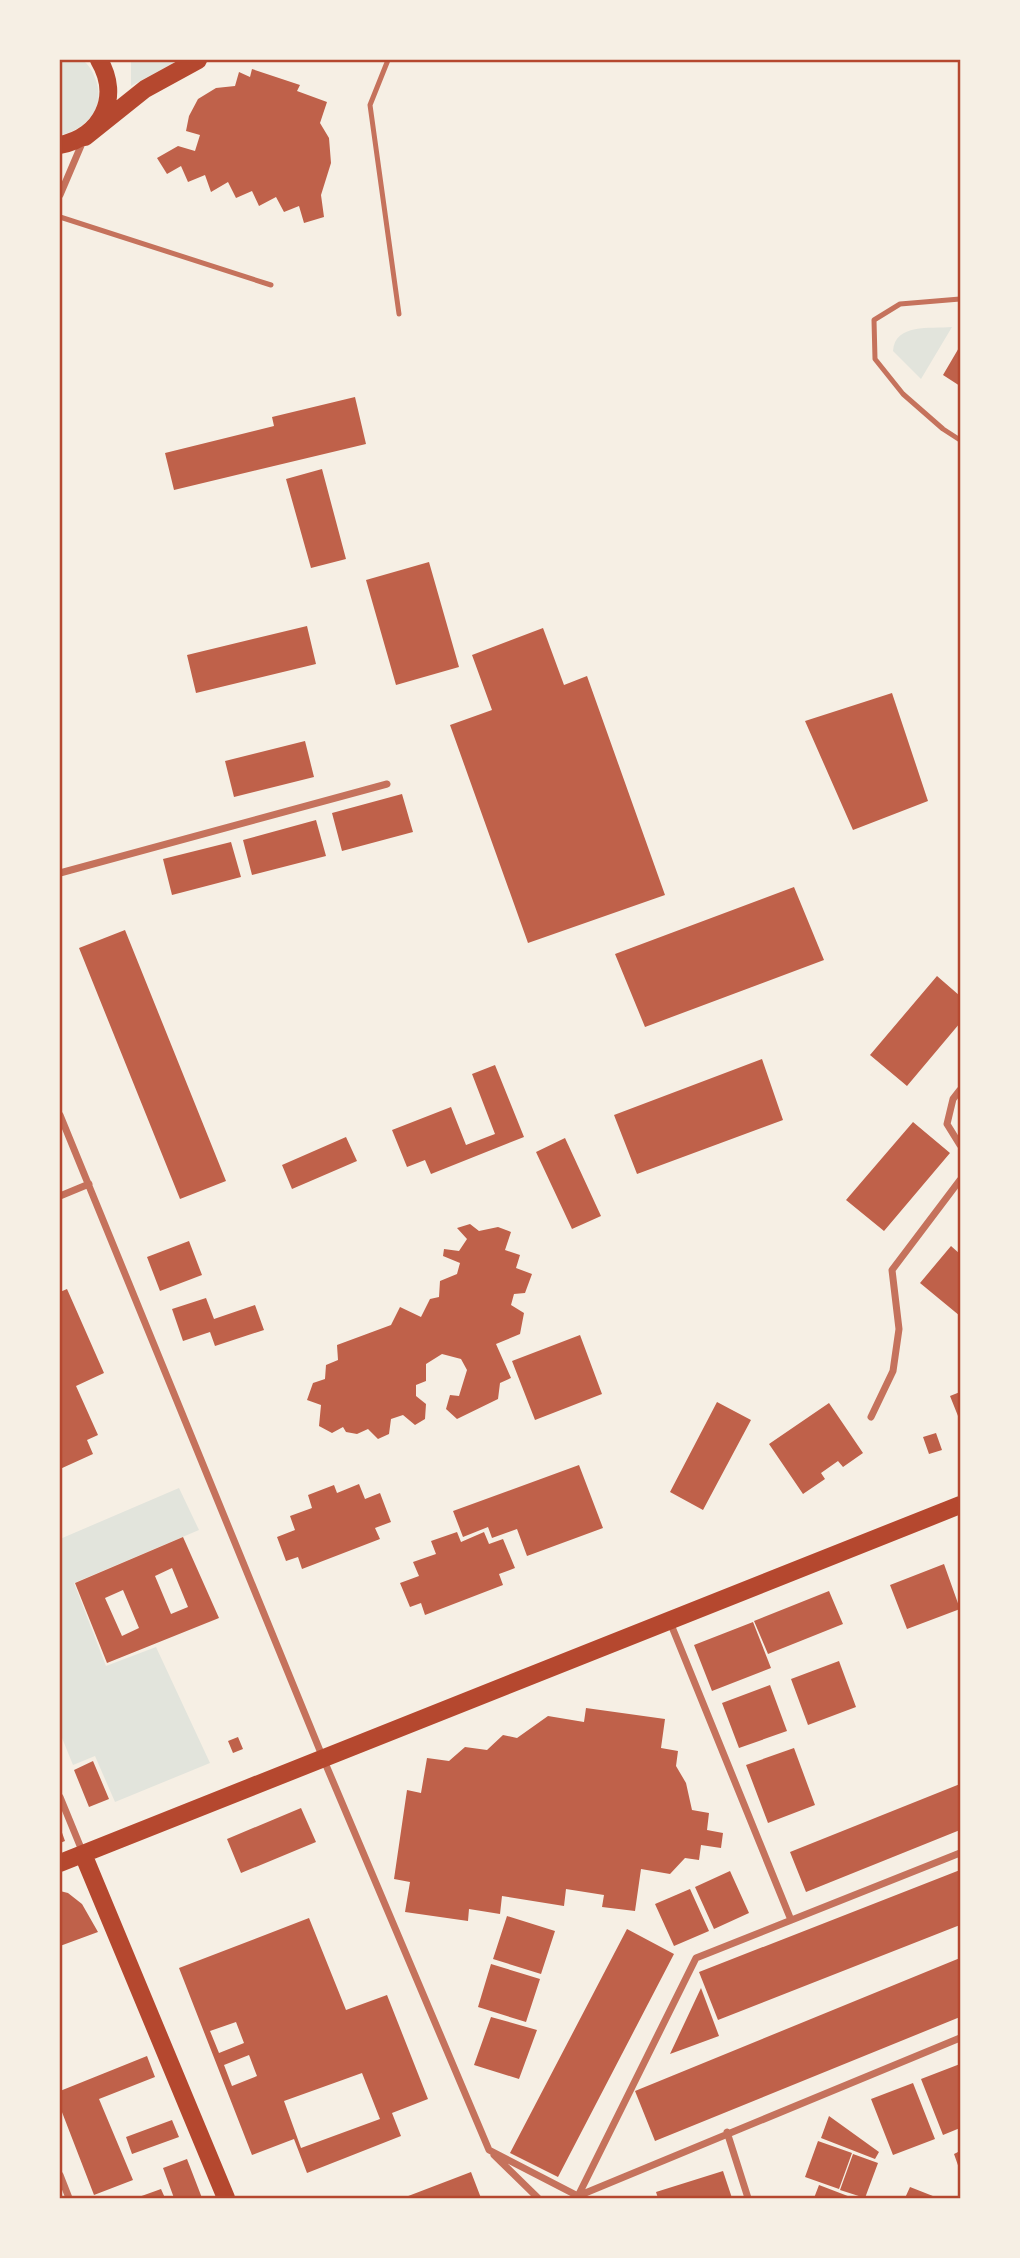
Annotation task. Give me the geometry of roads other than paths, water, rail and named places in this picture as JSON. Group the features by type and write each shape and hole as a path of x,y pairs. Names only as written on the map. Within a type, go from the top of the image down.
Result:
{"main road":[{"path":"85,137 103,115 108,101 105,70 99,60"},
{"path":"60,145 85,137 145,89 198,60"},
{"path":"60,1863 961,1505"},
{"path":"83,1854 226,2199"}],"street":[{"path":"60,195 85,137"},
{"path":"60,873 387,784"},
{"path":"961,1090 953,1099 947,1124 961,1145"},
{"path":"60,1115 323,1758 489,2150 538,2199"},
{"path":"871,1417 893,1371 899,1329 892,1270 961,1180"},
{"path":"60,1196 89,1184"},
{"path":"670,1621 791,1920"},
{"path":"60,1797 83,1854"},
{"path":"576,2197 696,1958 961,1853"},
{"path":"576,2197 727,2132 961,2038"},
{"path":"727,2132 748,2199"},
{"path":"489,2150 576,2197"},
{"path":"60,2175 69,2199"}],"lane":[{"path":"388,60 370,105 399,314"},
{"path":"60,217 271,285"},
{"path":"961,299 900,304 874,320 875,359 903,394 943,429 961,440"}]}
